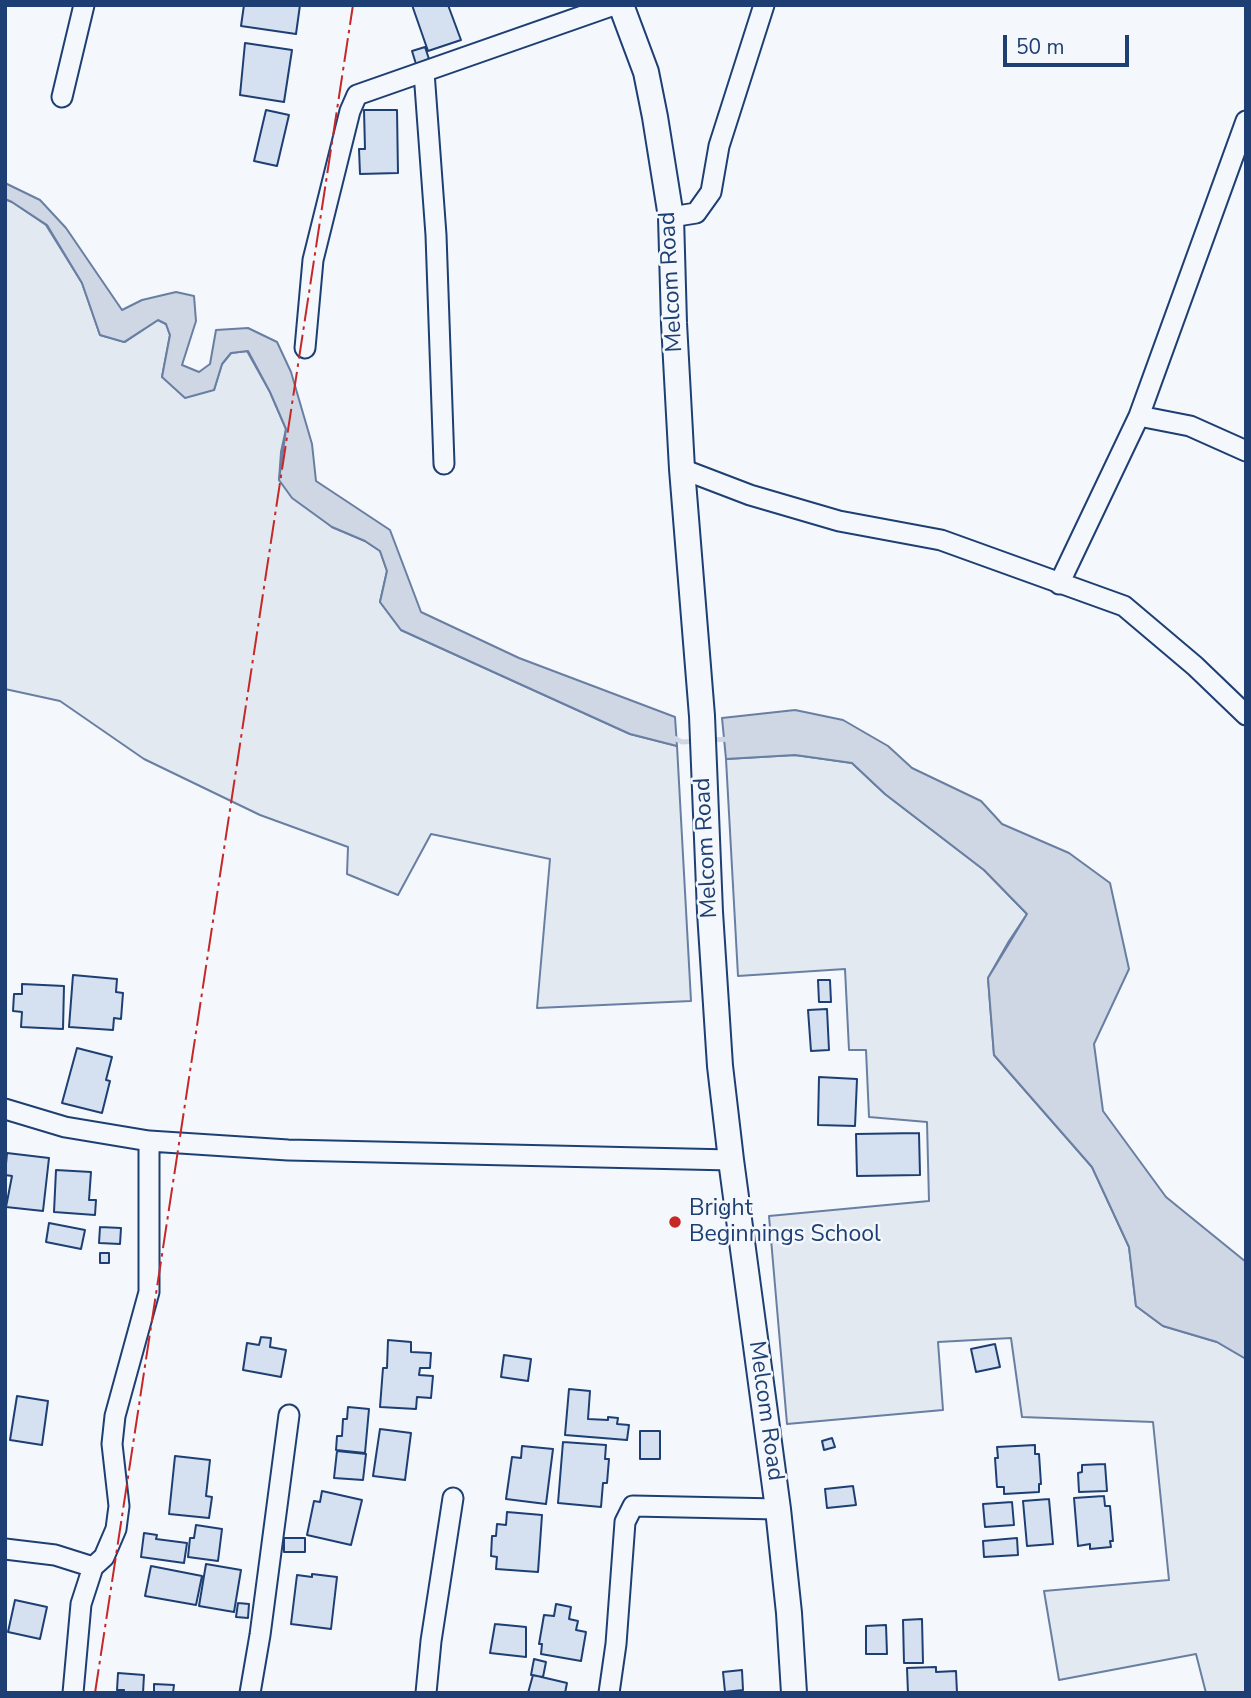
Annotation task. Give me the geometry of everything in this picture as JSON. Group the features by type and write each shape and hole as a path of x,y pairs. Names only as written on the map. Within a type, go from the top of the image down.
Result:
{"main road":[{"name":"Melcom Road","path":"621,5 646,72 656,117 671,217 682,469 702,716 710,926 720,1066 778,1509 794,1693"}],"street":[{"path":"62,97 84,5"},
{"path":"305,348 313,260 354,100 362,92 614,5"},
{"path":"671,217 696,213 711,192 719,146 764,5"},
{"path":"424,72 436,235 444,464"},
{"path":"1059,583 1139,416 1245,125"},
{"path":"1139,416 1190,426 1246,451"},
{"path":"682,469 750,495 839,521 941,540 1124,606 1195,666 1246,715"},
{"path":"5,1109 65,1127 149,1141 288,1150 731,1160"},
{"path":"73,1693 81,1604 93,1567 104,1557 116,1530 119,1506 112,1444 115,1416 149,1292 149,1141"},
{"path":"250,1693 289,1415"},
{"path":"426,1693 431,1641 453,1497"},
{"path":"609,1693 625,1522 633,1506 778,1509"},
{"path":"5,1549 55,1555 93,1567"}],"shaded area":[{"path":"5,183 40,200 66,228 122,310 142,300 176,292 194,296 196,321 182,365 199,372 210,364 216,330 248,328 277,342 291,372 312,444 316,481 390,530 421,612 519,658 675,717 677,746 630,734 401,630 380,602 387,571 380,551 365,541 332,527 292,498 279,480 286,429 248,351 231,353 222,364 214,390 185,398 162,377 170,335 166,324 158,320 124,342 100,335 82,283 47,225 5,199"},
{"path":"5,199 46,225 82,283 100,335 125,342 158,320 166,324 170,335 162,377 214,390 222,364 231,353 247,351 270,392 286,429 279,480 332,527 365,541 380,551 387,571 380,602 401,630 630,734 677,746 691,1001 537,1008 550,859 431,834 398,895 347,874 348,847 260,815 144,759 60,701 5,689"},
{"path":"795,710 843,720 888,746 912,768 981,801 1002,824 1069,853 1110,883 1129,969 1094,1044 1103,1111 1166,1197 1246,1262 1246,1359 1217,1342 1163,1326 1136,1306 1129,1247 1092,1167 994,1055 988,978 1027,914 984,870 885,794 852,763 795,755 726,759 722,718"},
{"path":"795,755 852,763 885,794 984,870 1027,914 988,978 994,1055 1092,1167 1129,1247 1136,1306 1163,1326 1217,1342 1246,1359 1246,1693 1206,1693 1196,1654 1059,1680 1044,1591 1169,1580 1153,1422 1022,1417 1011,1338 938,1342 943,1410 787,1424 769,1216 929,1201 927,1122 869,1117 866,1050 849,1050 845,969 738,976 726,759"}],"building":[{"path":"244,5 300,5 296,34 241,26"},
{"path":"412,5 448,5 461,40 428,51"},
{"path":"245,43 292,50 284,102 240,95"},
{"path":"425,47 429,59 416,64 412,51"},
{"path":"266,110 289,115 277,166 254,161"},
{"path":"364,110 397,110 398,173 360,174 359,149 365,149"},
{"path":"73,975 117,979 116,992 123,993 121,1019 114,1018 113,1030 69,1027"},
{"path":"818,980 830,980 831,1002 819,1002"},
{"path":"22,984 64,986 63,1029 21,1027 22,1012 13,1011 14,994 22,994"},
{"path":"827,1009 829,1050 811,1051 808,1010"},
{"path":"77,1048 112,1057 106,1080 110,1081 102,1113 62,1103"},
{"path":"819,1077 857,1079 855,1126 818,1125"},
{"path":"919,1133 920,1175 857,1176 856,1134"},
{"path":"7,1153 49,1158 43,1211 6,1207 12,1176 5,1175"},
{"path":"56,1170 91,1172 89,1200 96,1200 95,1215 54,1212"},
{"path":"49,1223 85,1230 81,1249 46,1242"},
{"path":"100,1227 121,1228 120,1244 99,1243"},
{"path":"100,1253 109,1253 109,1263 100,1263"},
{"path":"261,1337 271,1338 270,1347 286,1350 281,1377 243,1370 247,1343 259,1345"},
{"path":"388,1340 411,1342 411,1352 431,1353 430,1368 420,1368 419,1375 433,1376 431,1398 417,1397 416,1409 380,1407 383,1368 387,1368"},
{"path":"995,1344 1000,1367 976,1372 971,1349"},
{"path":"504,1355 531,1359 528,1381 501,1377"},
{"path":"569,1389 590,1391 588,1419 618,1418 617,1424 629,1425 627,1440 565,1435"},
{"path":"17,1396 48,1401 42,1445 10,1440"},
{"path":"348,1407 369,1409 365,1453 336,1450 337,1436 342,1436 343,1419 347,1419"},
{"path":"380,1429 411,1433 405,1480 373,1476"},
{"path":"640,1431 660,1431 660,1459 640,1459"},
{"path":"832,1438 835,1447 824,1450 822,1441"},
{"path":"563,1442 606,1445 605,1459 609,1459 601,1507 558,1503"},
{"path":"1035,1445 1035,1454 1039,1454 1039,1492 1004,1494 1004,1487 997,1487 997,1447"},
{"path":"522,1446 553,1449 546,1504 506,1499 512,1457 521,1458"},
{"path":"337,1451 366,1454 363,1480 334,1478"},
{"path":"175,1456 210,1460 206,1496 212,1497 209,1518 169,1514"},
{"path":"1105,1464 1107,1491 1079,1492 1078,1473 1082,1472 1082,1465"},
{"path":"853,1486 856,1505 827,1508 825,1489"},
{"path":"322,1491 362,1500 351,1545 307,1535 314,1501 320,1502"},
{"path":"1104,1496 1105,1506 1110,1506 1113,1541 1110,1541 1111,1547 1090,1549 1090,1544 1078,1546 1074,1498"},
{"path":"1049,1499 1053,1544 1027,1546 1023,1501"},
{"path":"1012,1502 1014,1525 985,1527 983,1504"},
{"path":"507,1512 542,1515 538,1572 496,1569 497,1557 491,1556 492,1536 496,1536 497,1524 506,1525"},
{"path":"196,1525 222,1529 218,1561 188,1557 190,1538 194,1538"},
{"path":"144,1533 157,1535 156,1539 187,1543 184,1563 141,1557"},
{"path":"284,1538 305,1538 305,1552 284,1552"},
{"path":"1017,1538 1018,1555 984,1557 983,1541"},
{"path":"206,1564 241,1570 234,1612 199,1606"},
{"path":"151,1566 202,1576 196,1605 145,1596"},
{"path":"312,1574 337,1577 331,1629 291,1624 297,1575 312,1577"},
{"path":"15,1600 47,1607 40,1639 8,1632"},
{"path":"238,1603 249,1604 248,1618 236,1617"},
{"path":"556,1604 571,1607 569,1619 578,1621 576,1630 586,1632 581,1661 541,1654 542,1644 539,1644 544,1615 554,1616"},
{"path":"922,1619 923,1663 904,1663 903,1620"},
{"path":"495,1624 526,1627 526,1657 490,1653"},
{"path":"886,1625 887,1654 866,1654 866,1626"},
{"path":"534,1659 546,1662 543,1677 531,1675"},
{"path":"936,1667 936,1672 956,1671 957,1693 908,1693 907,1668"},
{"path":"742,1670 743,1690 725,1692 723,1672"},
{"path":"118,1673 144,1675 143,1693 124,1693 124,1690 117,1690"},
{"path":"533,1675 567,1683 565,1693 528,1693"},
{"path":"154,1684 174,1685 173,1693 154,1693"}],"waterway":[{"path":"672,737 682,742 696,741"},
{"path":"710,740 731,739"}],"power":[{"path":"95,1693 353,5"}],"place":[{"name":"Bright Beginnings School","path":"675,1222"}]}
